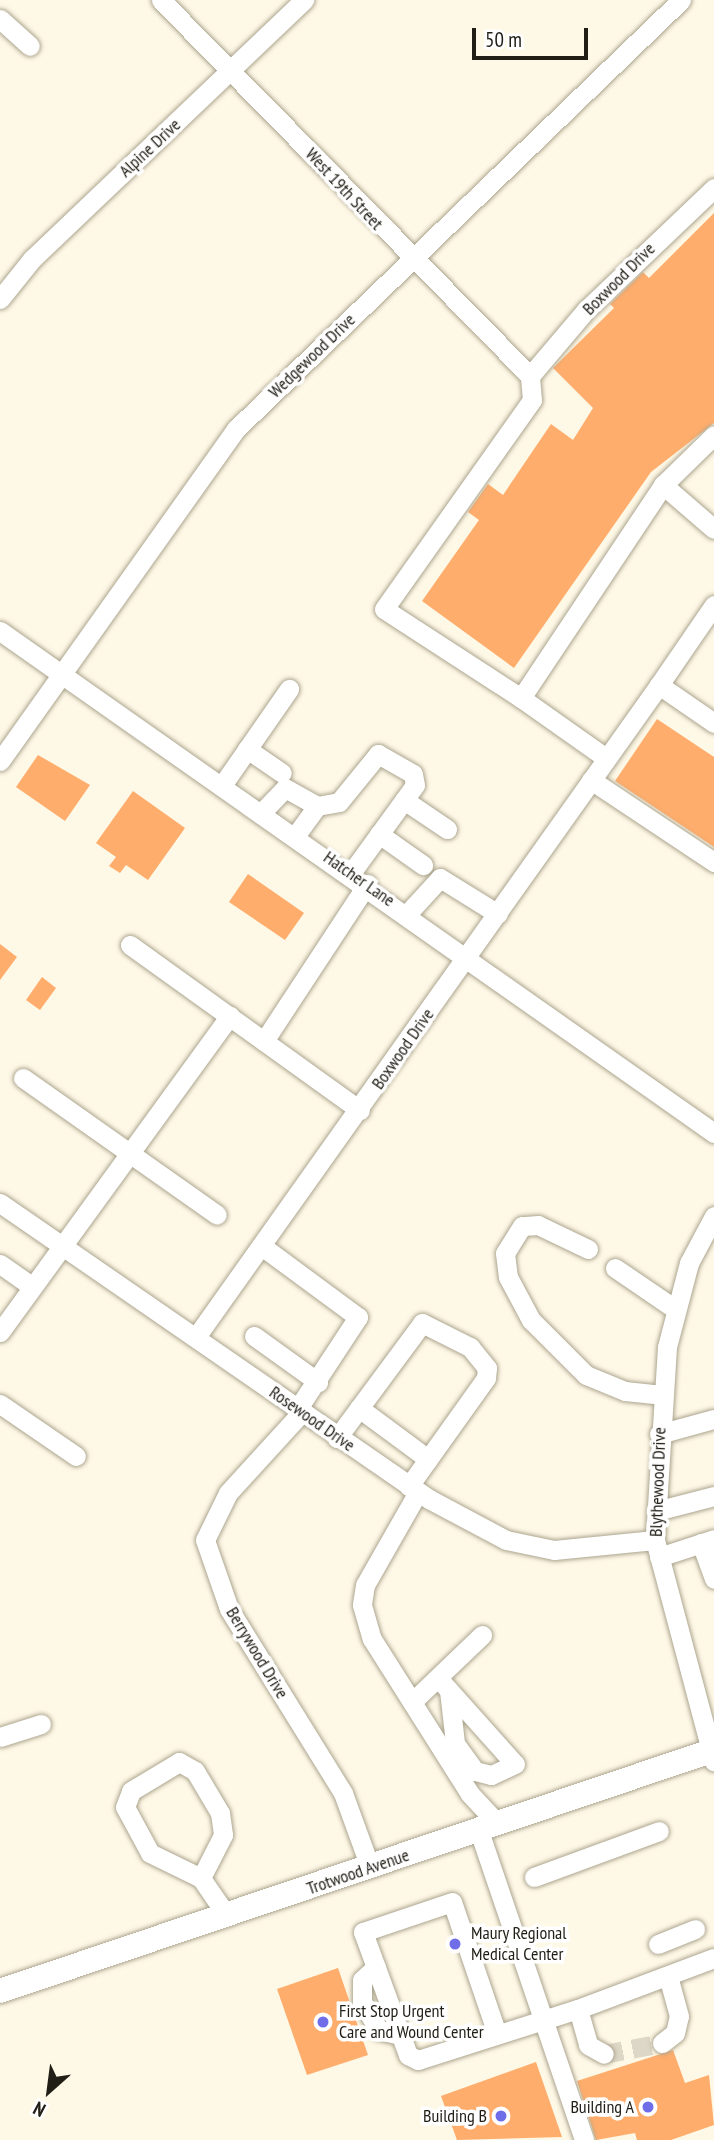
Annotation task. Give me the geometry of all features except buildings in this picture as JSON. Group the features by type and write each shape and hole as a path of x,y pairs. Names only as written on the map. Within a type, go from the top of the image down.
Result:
{"main road":[{"name":"Trotwood Avenue","path":"0,1991 713,1754"}],"street":[{"name":"West 19th Street","path":"161,0 232,70 411,260 530,376"},
{"name":"Alpine Drive","path":"0,299 32,259 304,0"},
{"name":"Wedgewood Drive","path":"0,761 236,429 681,0"},
{"path":"0,19 30,46"},
{"name":"Boxwood Drive","path":"530,376 586,310 714,188"},
{"path":"530,376 532,400 384,609 521,698 606,758"},
{"path":"521,698 663,485 711,444"},
{"path":"663,485 714,529"},
{"name":"Boxwood Drive","path":"196,1337 470,956 714,605"},
{"name":"Hatcher Lane","path":"0,631 470,956 714,1133"},
{"path":"659,685 714,723"},
{"path":"223,784 289,689"},
{"path":"247,749 282,773"},
{"path":"262,812 285,788 317,806 339,803 378,754 413,774 415,785 379,834 359,878 264,1041"},
{"path":"590,780 714,862"},
{"path":"404,800 447,829"},
{"path":"296,835 317,806"},
{"path":"379,834 423,865"},
{"path":"408,913 433,881 445,878 498,914"},
{"path":"130,945 360,1110"},
{"path":"0,1332 127,1152 230,1016"},
{"path":"23,1078 217,1215"},
{"name":"Rosewood Drive","path":"0,1203 196,1337 337,1438 414,1489 506,1540 554,1550 657,1548 708,1541"},
{"name":"Blythewood Drive","path":"713,1754 657,1548 656,1511 659,1434 675,1309 689,1263 714,1216"},
{"path":"588,1249 538,1225 522,1226 505,1253 509,1277 531,1320 586,1375 625,1391 663,1395"},
{"name":"Berrywood Drive","path":"263,1247 358,1317 299,1412 228,1493 205,1540 229,1609 344,1793 370,1867"},
{"path":"0,1264 32,1286"},
{"path":"615,1268 675,1309"},
{"path":"337,1438 422,1324 470,1347 487,1368 486,1378 428,1459 365,1585 362,1605 372,1639 470,1794 488,1828 543,2020 583,2140"},
{"path":"254,1336 318,1382"},
{"path":"0,1404 76,1456"},
{"path":"359,1408 428,1459"},
{"path":"659,1434 714,1419"},
{"path":"656,1511 714,1496"},
{"path":"708,1541 714,1579"},
{"path":"412,1702 443,1684 482,1636"},
{"path":"0,1737 41,1724"},
{"path":"201,1878 223,1835 220,1813 195,1771 178,1762 131,1791 125,1807 150,1853 201,1878 227,1916"},
{"path":"534,1877 659,1831"},
{"path":"497,2034 452,1902 363,1932 376,1967 362,1980 362,2002 379,2030 401,2035 408,2055 418,2060 578,2009 714,1958"},
{"path":"658,1944 695,1929"},
{"path":"662,2043 675,2033 679,2016 668,1976"},
{"path":"578,2009 588,2045 604,2054"}],"tunnel":[{"path":"604,2054 662,2043"}],"place":[{"name":"Maury Regional Medical Center","path":"455,1944"},
{"name":"First Stop Urgent Care and Wound Center","path":"323,2022"},
{"name":"Building A","path":"648,2107"},
{"name":"Building B","path":"501,2116"}]}
